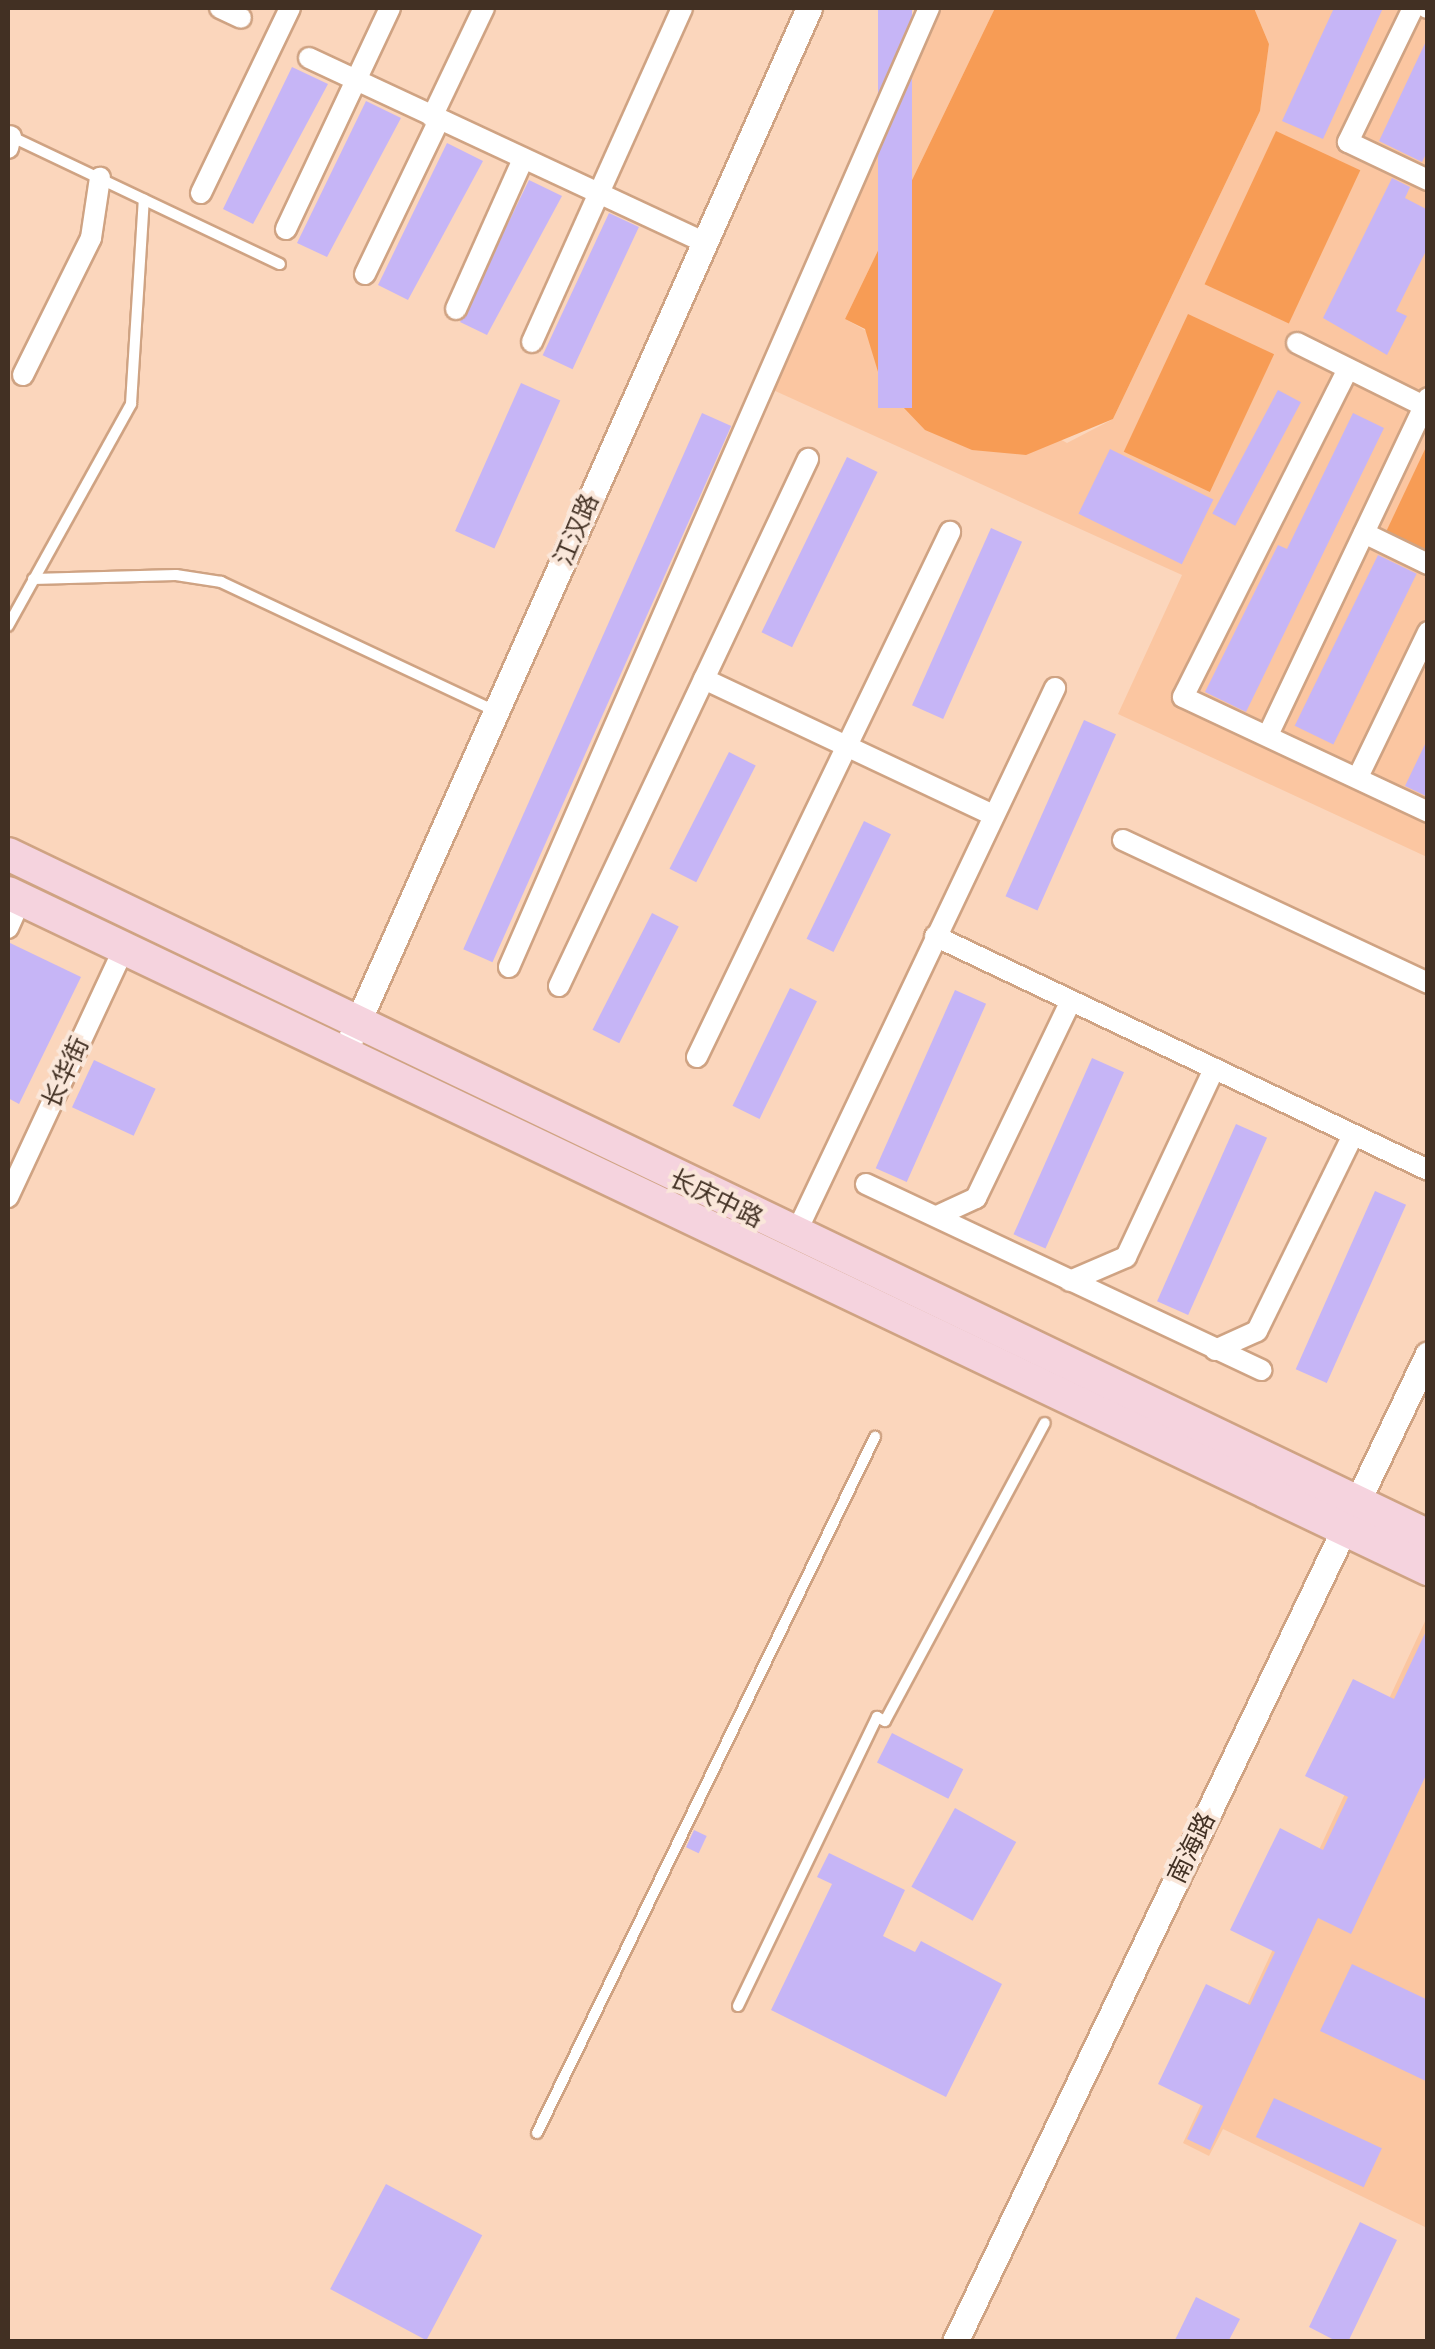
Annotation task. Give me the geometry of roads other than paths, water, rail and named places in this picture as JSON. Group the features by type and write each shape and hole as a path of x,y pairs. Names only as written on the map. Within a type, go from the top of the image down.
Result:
{"main road":[{"name":"长庆中路","path":"8,854 358,1022 1351,1516 1428,1569"},
{"name":"长庆中路","path":"12,907 124,948 1351,1516 1428,1536"}],"street":[{"path":"220,8 241,18"},
{"path":"201,193 290,8"},
{"path":"286,229 390,8"},
{"path":"365,274 484,8"},
{"path":"532,342 682,8"},
{"name":"江汉路","path":"344,1053 810,8"},
{"path":"508,967 930,8"},
{"path":"1412,8 1348,142 1428,180"},
{"path":"310,58 704,242"},
{"path":"456,309 524,159"},
{"path":"24,375 90,238 100,178"},
{"path":"1268,735 1426,404 1297,343"},
{"path":"1348,370 1183,696 1428,812"},
{"path":"559,986 808,459"},
{"path":"697,1056 850,748 950,532"},
{"path":"1364,533 1428,564"},
{"path":"1358,777 1428,632"},
{"path":"704,679 993,815"},
{"path":"794,1237 1055,688"},
{"path":"1123,840 1428,982"},
{"path":"935,936 1428,1170"},
{"name":"长华街","path":"8,1197 124,948"},
{"path":"937,1216 976,1198 1071,1002"},
{"path":"1070,1282 1126,1257 1214,1069"},
{"path":"1215,1350 1257,1332 1353,1135"},
{"path":"866,1184 1261,1370"},
{"name":"南海路","path":"956,2342 1428,1354"}],"lane":[{"path":"9,139 280,264"},
{"path":"8,626 11,613 131,404 144,199"},
{"path":"33,579 176,576 221,582 498,713"},
{"path":"738,2006 877,1717 885,1721 1045,1424"},
{"path":"537,2134 874,1436"}]}
